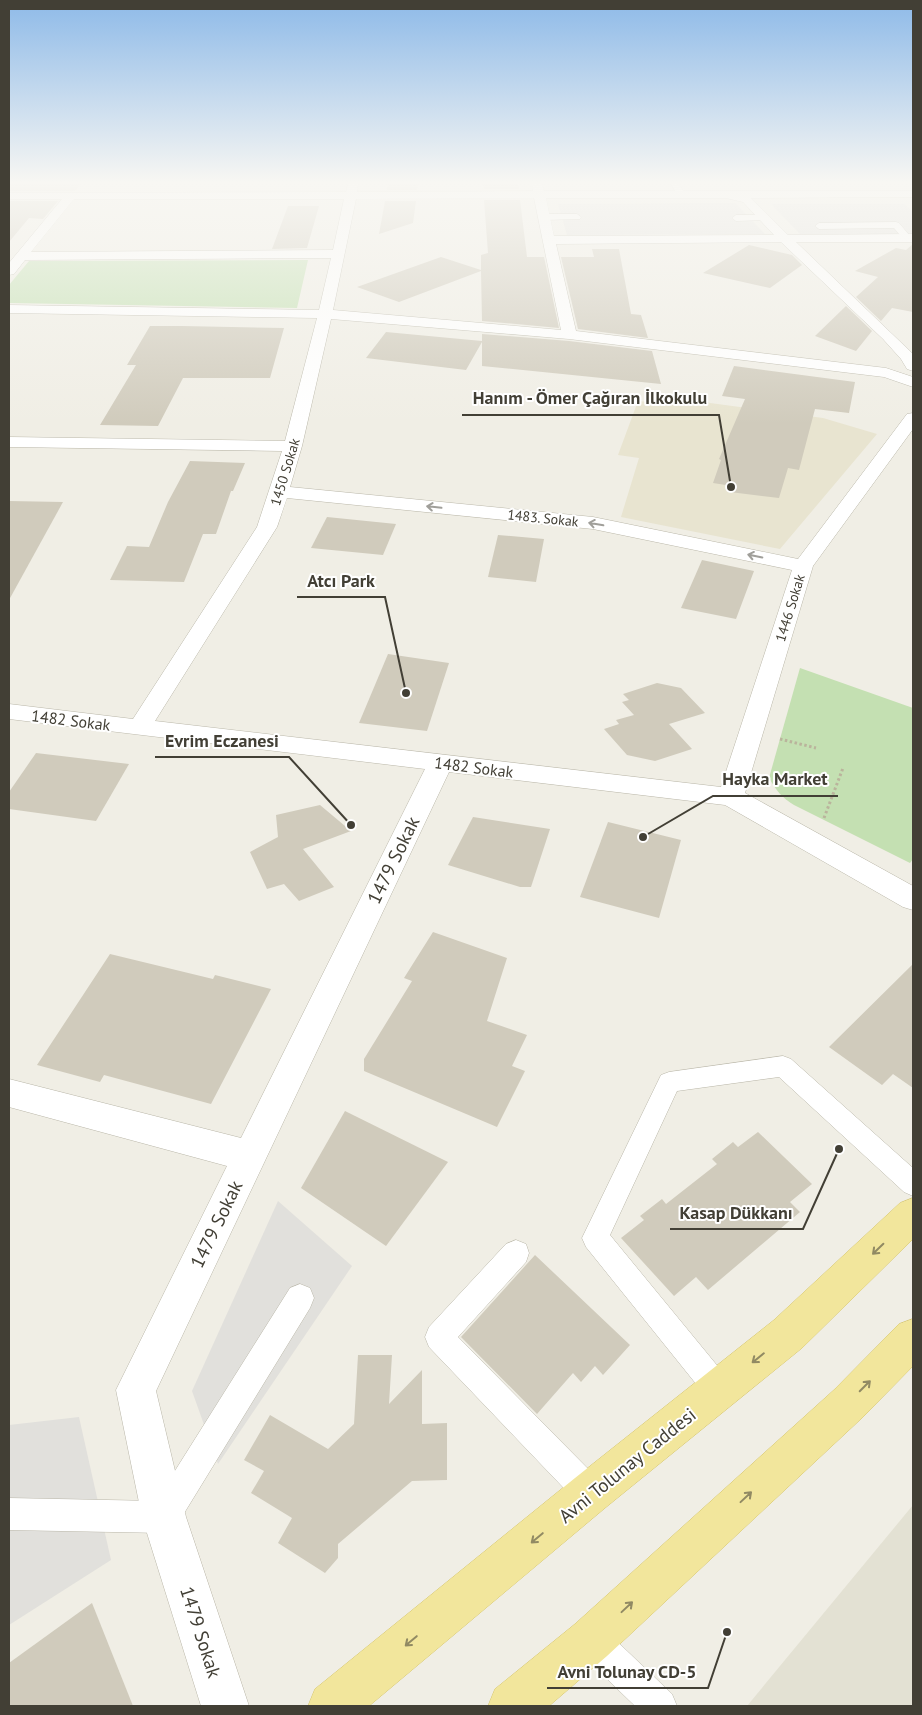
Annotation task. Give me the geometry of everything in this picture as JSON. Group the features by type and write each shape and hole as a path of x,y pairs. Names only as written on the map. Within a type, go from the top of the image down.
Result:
{"main road":[{"name":"Avni Tolunay Caddesi","path":"332,1706 590,1493 788,1334 913,1215"},
{"path":"512,1706 591,1640 849,1403 913,1338"}],"street":[{"name":"1450 Sokak","path":"139,728 267,527 280,492 293,446 326,314 335,264"},
{"path":"553,264 569,335"},
{"path":"812,264 888,336 908,357 913,366"},
{"path":"9,309 326,314 569,335 886,373 913,382"},
{"name":"1446 Sokak","path":"731,797 802,566 913,418"},
{"path":"9,442 293,446"},
{"name":"1483. Sokak","path":"280,492 593,523 802,566"},
{"name":"1482 Sokak","path":"9,712 731,797 913,899"},
{"name":"1479 Sokak","path":"225,1706 164,1517 136,1390 440,763"},
{"path":"9,1093 248,1156"}],"lane":[{"path":"719,1390 595,1238 669,1082 783,1066 913,1184"},
{"path":"516,1253 439,1337 590,1493"},
{"path":"9,1514 164,1517 300,1298"},
{"path":"591,1640 660,1706"}],"path":[{"path":"775,738 816,748"},
{"path":"822,823 843,768"}],"shaded area":[{"path":"673,398 823,418 877,434 780,549 621,517 639,458 618,455 638,401 671,404"},
{"path":"278,1201 352,1266 218,1464 192,1391"},
{"path":"79,1417 111,1560 9,1625 9,1425"},
{"path":"913,1505 913,1706 747,1706"}],"green space":[{"path":"26,264 307,264 297,308 9,303 9,285"},
{"path":"800,668 913,708 913,859 910,863 794,805 786,800 769,778"}],"building":[{"path":"421,264 463,264 481,270 481,264 545,264 559,328 482,321 481,271 399,302 357,287"},
{"path":"563,264 622,264 631,314 641,315 648,338 578,329"},
{"path":"718,264 802,265 770,288 703,273"},
{"path":"867,264 913,264 913,312 892,308 881,321 856,297 878,277 855,271"},
{"path":"846,306 872,331 856,351 815,336"},
{"path":"150,326 284,328 270,378 183,378 158,426 100,425 136,365 127,365"},
{"path":"386,332 482,341 482,334 569,341 652,351 661,384 482,366 482,342 466,370 366,358"},
{"path":"734,366 855,382 849,413 815,409 799,470 788,468 779,498 730,492 732,486 713,483 721,460 719,459 745,399 722,396"},
{"path":"190,461 245,463 233,491 231,491 216,534 203,534 184,582 110,580 127,546 149,547 168,502"},
{"path":"9,501 63,502 9,600"},
{"path":"327,517 396,524 383,555 311,548"},
{"path":"498,535 544,539 536,582 488,577"},
{"path":"702,560 754,571 736,619 681,608"},
{"path":"388,654 449,663 427,731 359,723"},
{"path":"657,683 681,688 705,713 669,724 692,749 655,761 627,755 604,729 619,724 616,720 634,715 622,702 629,700 623,694"},
{"path":"36,753 129,764 96,821 9,809 9,792"},
{"path":"320,805 351,831 303,849 334,887 299,901 284,884 267,889 250,852 278,837 276,815"},
{"path":"473,817 550,829 531,887 520,887 448,865"},
{"path":"608,822 681,840 659,918 580,897"},
{"path":"433,932 507,958 487,1021 527,1035 512,1066 525,1071 497,1127 364,1071 364,1059 412,981 404,978"},
{"path":"110,954 213,979 215,975 271,989 211,1104 104,1075 100,1082 37,1065"},
{"path":"913,964 913,1088 893,1074 882,1085 829,1047"},
{"path":"345,1111 448,1162 386,1246 301,1188"},
{"path":"758,1132 812,1184 790,1202 800,1212 708,1290 696,1277 674,1296 621,1238 644,1220 640,1216 662,1199 666,1204 717,1164 712,1159 733,1142 738,1147"},
{"path":"535,1255 630,1345 603,1375 595,1366 581,1382 573,1373 537,1414 461,1337"},
{"path":"358,1355 392,1355 389,1404 422,1370 422,1424 447,1423 447,1480 412,1481 338,1544 338,1558 325,1573 278,1543 292,1518 251,1493 264,1471 244,1460 270,1415 328,1449 354,1424"},
{"path":"92,1603 133,1706 9,1706 9,1663"}],"place":[{"name":"Hanım - Ömer Çağıran İlkokulu","path":"731,487"},
{"name":"Atcı Park","path":"406,693"},
{"name":"Evrim Eczanesi","path":"351,825"},
{"name":"Hayka Market","path":"643,837"},
{"name":"Kasap Dükkanı","path":"839,1149"},
{"name":"Avni Tolunay CD-5","path":"727,1632"}]}
